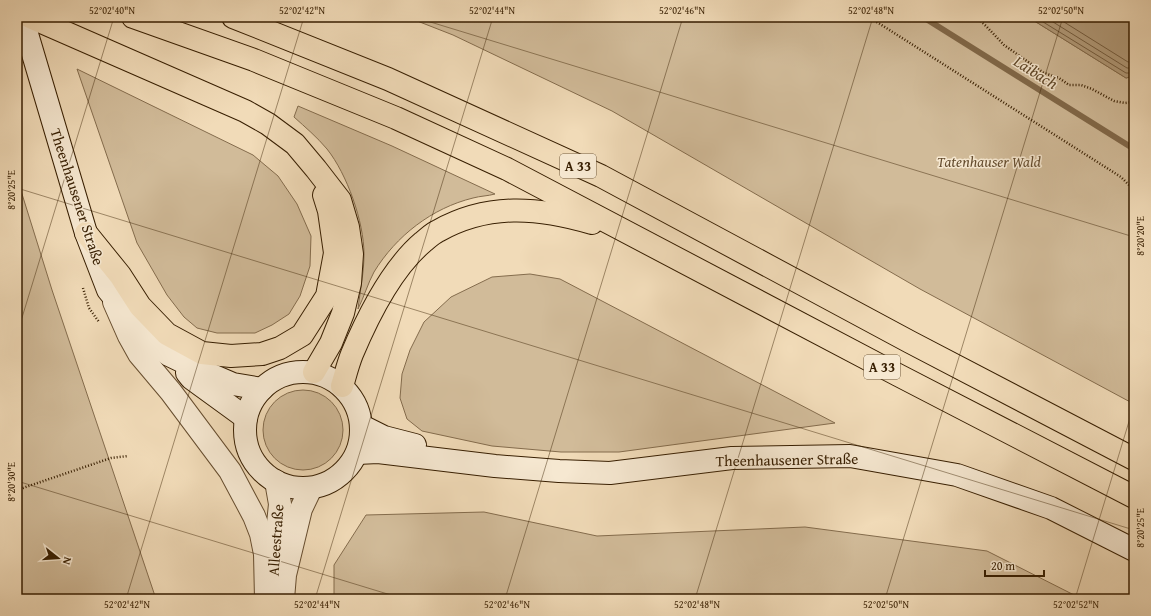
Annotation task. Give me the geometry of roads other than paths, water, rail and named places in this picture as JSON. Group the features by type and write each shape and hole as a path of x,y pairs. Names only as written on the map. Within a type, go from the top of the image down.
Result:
{"highway":[{"path":"30,17 245,111 268,124 295,144 316,169 340,200 348,227 352,254 350,283 343,312 331,343 314,372"},
{"name":"A 33","path":"133,17 254,60 396,118 507,169 898,375 1134,497"},
{"name":"A 33","path":"233,17 388,79 601,176 910,342 1134,459"},
{"path":"86,233 120,275 140,306 167,334 202,354 231,356 262,354 280,348 302,335 328,296 335,253 329,211 316,169"},
{"path":"342,386 352,355 378,300 392,278 414,250 437,231 464,219 492,212 520,210 569,216 632,234"}],"main road":[{"name":"Theenhausener Straße","path":"22,17 86,233 108,290 151,343 169,355 233,384 262,388"},
{"path":"108,290 139,354 172,392 230,470 254,516 261,534 265,554 266,599"},
{"name":"Theenhausener Straße","path":"169,355 191,378 246,418"},
{"path":"296,372 314,372 329,377 342,386 356,404 362,426 361,439 357,452 346,470 330,482 311,488 293,487 276,482 261,470 250,455 245,436 246,418 252,402 262,388 277,377 296,372"},
{"name":"Theenhausener Straße","path":"362,426 384,437 495,466"},
{"name":"Theenhausener Straße","path":"357,452 378,452 495,466 559,471 610,472 732,458 850,456 957,475 1051,508 1134,550"},
{"name":"Alleestraße","path":"272,599 280,504 276,482"},
{"name":"Alleestraße","path":"282,599 285,575 301,509 311,488"}],"water":[{"path":"1028,17 1134,17 1134,76 1126,78"}],"waterway":[{"name":"Laibach","path":"923,17 1134,149"}],"park label":[{"name":"Tatenhauser Wald","path":"989,162"}]}
